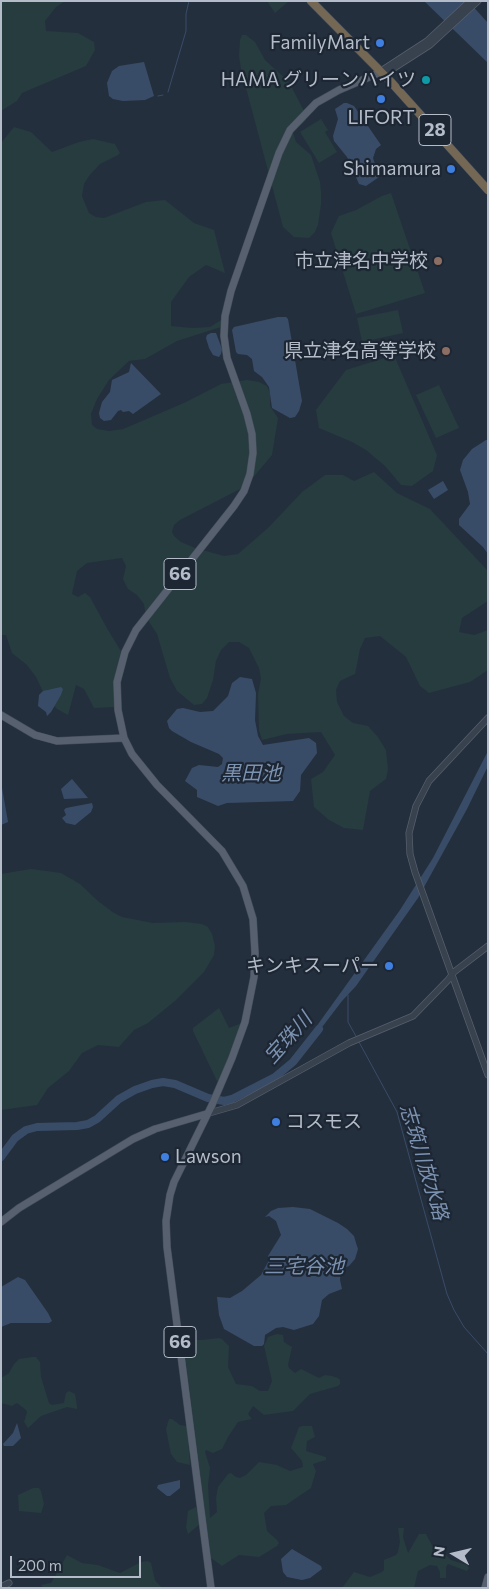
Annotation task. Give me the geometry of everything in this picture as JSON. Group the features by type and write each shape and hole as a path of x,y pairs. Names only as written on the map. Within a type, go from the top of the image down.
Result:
{"highway":[{"name":"28","path":"311,1 381,72 488,190"}],"main road":[{"name":"66","path":"211,1588 166,1230 168,1207 174,1182 212,1105 241,1037 252,989 254,936 249,902 238,875 222,850 146,773 132,754 124,738 118,710 117,691 121,663 141,622 234,506 244,491 250,474 253,454 252,434 227,358 224,336 225,316 231,290 278,153 290,130 316,103 339,90 381,72"},
{"path":"1,714 36,735 57,741 124,738"},
{"path":"1,1222 19,1208 138,1137 162,1126 206,1114"},
{"path":"485,1588 488,1577"}],"street":[{"path":"381,72 394,68 416,56 474,3"},
{"path":"488,718 429,781 416,806 409,833 409,847 416,878 488,1075"},
{"path":"206,1114 237,1105 351,1042 413,1016 463,964 488,946"},
{"path":"1,1587 9,1583"}],"green space":[{"path":"1,1 65,1 56,7 45,21 46,31 78,33 94,42 95,50 86,66 22,93 17,101 1,111"},
{"path":"267,1 289,1 275,13"},
{"path":"242,35 246,35 255,42 265,60 289,82 303,109 306,120 293,133 296,142 311,155 320,182 321,192 318,225 315,232 309,238 294,237 283,227 241,69 239,56"},
{"path":"321,119 328,130 325,132 337,152 319,163 300,132"},
{"path":"14,127 31,132 52,152 93,139 115,144 120,153 100,164 84,184 82,196 89,213 96,217 104,218 146,202 165,200 194,223 214,230 225,273 206,265 189,277 171,302 171,326 210,327 221,320 221,327 177,341 145,359 129,361 109,380 97,399 91,414 92,425 97,429 109,431 123,429 186,402 221,384 247,380 259,382 267,386 270,393 270,406 278,418 272,455 246,486 180,520 174,525 172,532 174,536 181,542 195,548 224,556 238,554 268,528 302,492 325,475 343,475 354,481 374,472 397,493 430,509 488,571 488,601 462,618 459,632 474,635 488,630 488,670 470,682 429,693 420,686 406,657 380,636 365,638 360,649 355,674 340,681 336,690 337,702 344,716 353,723 368,726 386,750 388,769 386,779 370,791 363,830 344,828 329,820 314,807 311,779 323,772 335,755 321,732 287,734 262,740 259,730 258,694 261,679 259,668 249,648 239,642 229,642 221,650 216,661 213,680 207,698 202,704 194,705 177,691 170,678 157,634 146,617 144,604 137,595 128,589 123,579 126,566 122,558 87,563 77,571 72,594 78,597 85,593 90,597 121,651 114,681 114,707 94,708 84,689 76,685 68,715 57,709 45,696 36,677 27,665 12,653 6,635 1,635 1,143"},
{"path":"391,193 425,293 356,314 331,233 339,216"},
{"path":"398,310 403,333 362,342 357,318"},
{"path":"394,355 437,455 433,471 412,486 401,485 385,466 366,450 319,428 316,410 346,370"},
{"path":"439,385 459,428 436,438 416,395"},
{"path":"31,869 61,873 80,884 98,901 122,917 153,923 185,922 202,924 208,927 212,934 215,946 214,955 204,972 175,1001 148,1023 134,1030 119,1047 98,1045 82,1053 69,1071 48,1088 37,1105 1,1110 1,874"},
{"path":"219,1008 229,1028 242,1023 236,1043 217,1081 193,1028"},
{"path":"277,1334 283,1335 284,1342 292,1347 288,1365 295,1373 301,1369 319,1378 325,1375 332,1376 340,1380 340,1384 310,1394 293,1411 264,1415 253,1406 248,1414 252,1419 238,1422 222,1449 213,1453 206,1450 210,1468 208,1485 210,1518 217,1512 216,1498 218,1487 228,1474 231,1473 240,1478 246,1475 259,1462 277,1465 290,1471 303,1467 302,1461 291,1448 299,1427 312,1426 315,1437 307,1441 306,1451 326,1457 326,1460 313,1464 316,1471 311,1488 286,1505 271,1506 264,1513 267,1531 279,1543 277,1546 259,1557 239,1555 222,1566 211,1558 184,1346 192,1340 222,1339 229,1346 228,1367 236,1384 252,1386 260,1391 268,1391 272,1381 264,1346 268,1337"},
{"path":"36,1357 40,1362 41,1377 49,1403 52,1405 64,1403 66,1393 69,1391 75,1394 77,1409 67,1407 41,1416 28,1428 24,1422 26,1410 17,1403 12,1406 1,1403 1,1378 9,1373 19,1359"},
{"path":"169,1419 180,1425 187,1426 190,1465 177,1462 171,1454 166,1429"},
{"path":"33,1488 39,1488 41,1491 44,1504 41,1513 19,1511 18,1495"},
{"path":"196,1507 200,1524 188,1534 186,1527 188,1511"},
{"path":"398,1528 404,1528 403,1537 408,1553 419,1534 426,1534 434,1549 444,1553 451,1560 467,1565 469,1568 467,1571 448,1564 446,1567 446,1578 440,1578 437,1566 430,1565 418,1571 414,1588 342,1588 354,1572 370,1577 384,1570 384,1560 396,1555 398,1552 400,1542"},
{"path":"67,1555 82,1563 98,1565 120,1573 141,1562 148,1561 151,1563 155,1580 162,1588 44,1588 41,1585 51,1583"}],"water":[{"path":"424,1 468,1 488,23 488,63"},
{"path":"144,62 154,96 145,100 123,101 109,96 107,83 112,71 119,66"},
{"path":"344,103 354,106 381,145 376,149 373,158 379,177 366,186 359,184 347,157 334,141 333,136 338,119 335,109"},
{"path":"278,317 286,317 288,319 302,401 295,417 290,418 272,408 269,387 262,377 254,371 252,359 247,355 236,352 232,330 234,327"},
{"path":"211,333 216,333 222,349 219,357 213,355 209,348 206,338"},
{"path":"131,363 161,394 133,414 129,411 123,412 121,410 111,420 104,421 100,418 99,413 102,402 110,392 112,380 129,372"},
{"path":"488,440 488,554 459,525 459,519 470,504 460,470 463,460 472,449"},
{"path":"443,481 448,490 434,499 428,490"},
{"name":"黒田池","path":"240,677 252,679 256,693 255,720 258,736 263,745 309,738 316,743 317,753 301,775 300,791 293,801 227,803 218,806 197,797 197,790 185,781 192,768 199,765 218,767 222,764 223,758 219,754 191,742 172,731 167,721 177,709 183,708 200,712 213,711 228,696 232,683"},
{"path":"61,687 63,689 61,695 47,716 46,712 38,706 39,695 43,691"},
{"name":"宝珠川","path":"488,751 488,766 467,809 418,898 356,986 313,1039 311,1034 400,910 433,858"},
{"path":"72,779 88,798 64,799 61,789"},
{"path":"1,782 8,822 1,825"},
{"path":"92,803 91,812 75,825 66,823 62,818 66,815 64,810 66,808"},
{"name":"三宅谷池","path":"278,1208 310,1209 338,1223 354,1236 358,1249 355,1259 349,1266 341,1269 340,1280 342,1289 329,1294 322,1300 319,1316 313,1324 294,1330 283,1327 276,1328 265,1335 262,1346 254,1346 224,1329 219,1315 217,1297 230,1298 242,1291 261,1275 268,1262 268,1256 281,1235 276,1221 269,1216 265,1217 271,1211"},
{"path":"18,1277 25,1280 52,1321 49,1323 11,1323 1,1327 1,1287"},
{"path":"17,1423 21,1438 13,1446 4,1446 3,1444 13,1433"},
{"path":"180,1480 180,1488 170,1496 167,1496 157,1488 158,1485"},
{"path":"292,1549 321,1566 322,1569 310,1578 302,1580 287,1577 283,1572 281,1559"}],"waterway":[{"path":"168,92 186,31 186,14 189,1"},
{"path":"158,96 163,95"},
{"name":"志筑川放水路","path":"348,995 348,1022 357,1038"},
{"name":"宝珠川","path":"1,1157 15,1138 26,1130 37,1127 88,1124 97,1119 119,1099 135,1090 152,1084 163,1082 175,1084 208,1098 224,1101 232,1099 275,1077 293,1062 319,1029"},
{"name":"志筑川放水路","path":"359,1042 397,1112 447,1294 464,1327 488,1354"}],"place":[{"name":"FamilyMart","path":"380,43"},
{"name":"HAMA グリーンハイツ","path":"426,80"},
{"name":"LIFORT","path":"381,99"},
{"name":"Shimamura","path":"451,169"},
{"name":"市立津名中学校","path":"438,261"},
{"name":"県立津名高等学校","path":"446,351"},
{"name":"キンキスーパー","path":"389,966"},
{"name":"コスモス","path":"276,1122"},
{"name":"Lawson","path":"165,1157"}]}
